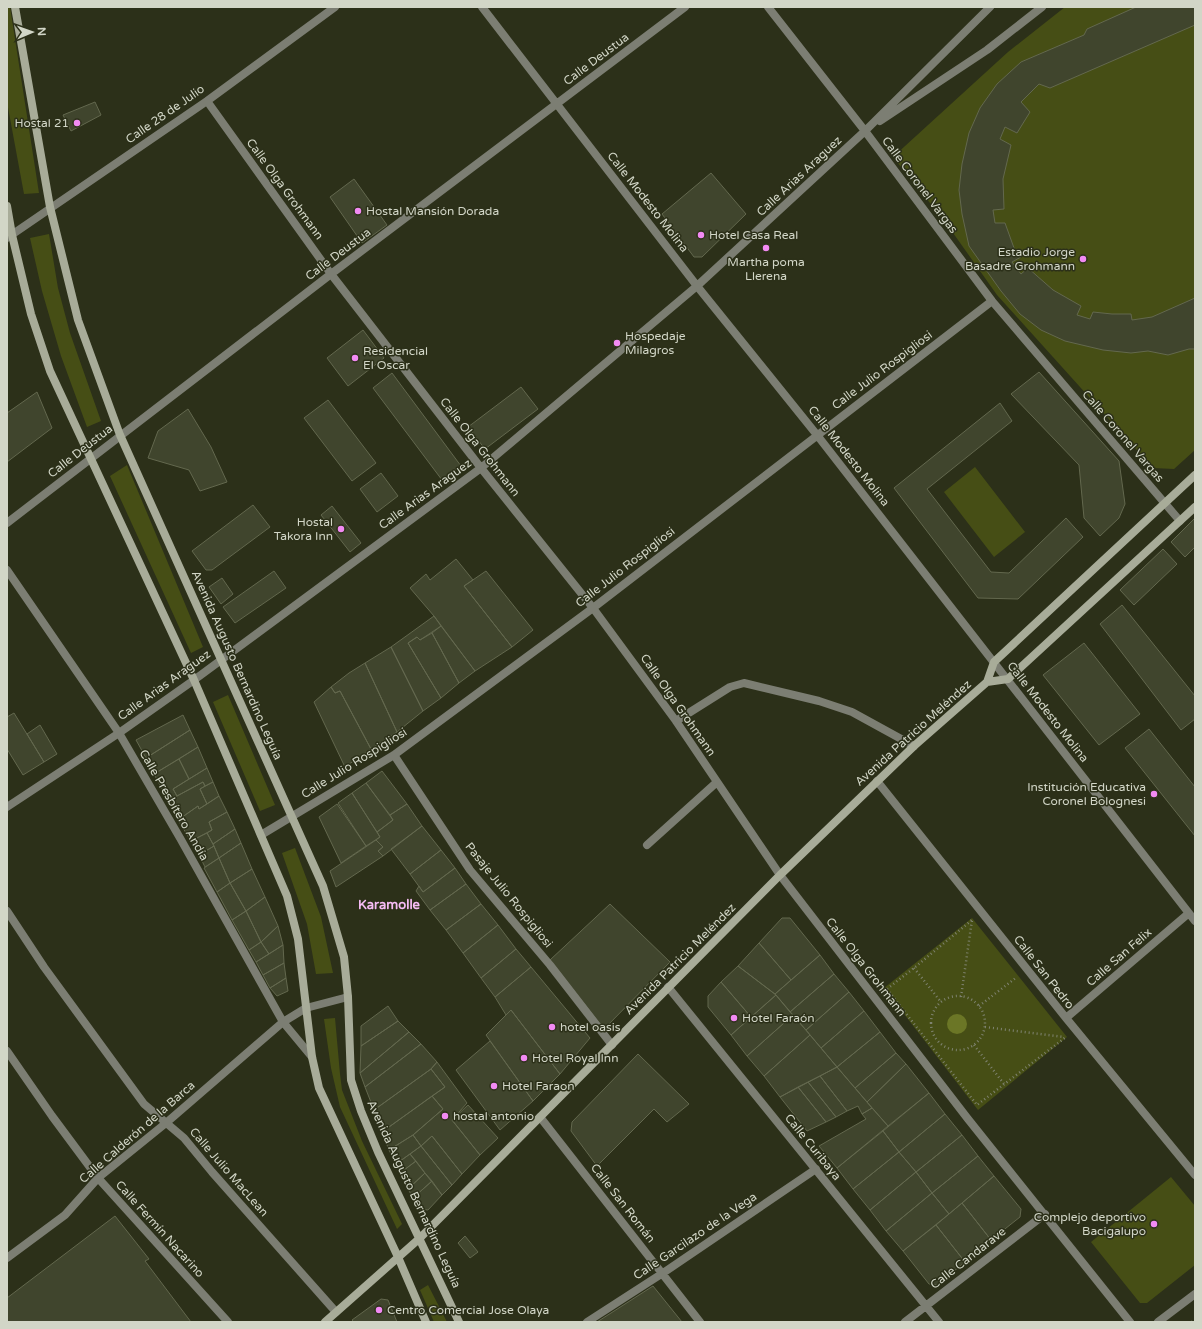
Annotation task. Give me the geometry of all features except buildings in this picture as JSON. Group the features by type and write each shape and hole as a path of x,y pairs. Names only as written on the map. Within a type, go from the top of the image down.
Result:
{"main road":[{"name":"Avenida Augusto Bernardino Leguía","path":"16,7 50,208 78,320 120,435 323,886 333,915 344,957 348,997 351,1080 361,1111 378,1152 459,1322"},
{"path":"7,206 9,237 31,314 50,371 194,680 261,834 289,903 298,939 312,1057 319,1088 398,1257 426,1322"},
{"name":"Avenida Patricio Meléndez","path":"325,1322 420,1238 780,876 914,746 987,682 994,662 1195,475"},
{"path":"1008,679 1195,507"},
{"name":"Avenida Patricio Meléndez","path":"987,682 1008,679"}],"street":[{"name":"Calle 28 de Julio","path":"9,237 206,101 335,7"},
{"name":"Calle Modesto Molina","path":"482,7 697,286 817,435 1195,921"},
{"name":"Calle Deustua","path":"7,523 331,274 685,7"},
{"name":"Calle Coronel Vargas","path":"768,7 864,131 992,301 1180,521"},
{"name":"Calle Arias Araguez","path":"7,807 194,680 481,468 697,286 864,131 990,7"},
{"name":"Calle Arias Araguez","path":"864,131 987,50 1042,7"},
{"name":"Calle Olga Grohmann","path":"206,101 331,274 481,468 594,608 676,721 780,876 963,1112 1130,1322"},
{"name":"Calle Julio Rospigliosi","path":"261,834 394,755 594,608 992,301"},
{"name":"Calle Presbítero Andía","path":"7,570 118,733 180,838 283,1022 312,1057"},
{"path":"676,721 730,687 744,683 819,701 852,712 914,746"},
{"name":"Pasaje Julio Rospigliosi","path":"394,755 470,870 550,965 612,1045"},
{"name":"Calle San Pedro","path":"877,781 1066,1018 1195,1175"},
{"path":"648,845 717,782"},
{"name":"Calle Julio MacLean","path":"7,911 44,967 144,1104 184,1138 212,1172 336,1312"},
{"name":"Calle San Felix","path":"1066,1018 1189,913"},
{"name":"Calle Curibaya","path":"668,987 939,1322"},
{"name":"Calle Calderón de la Barca","path":"7,1258 65,1215 98,1178 166,1123 283,1022 306,1008 348,997"},
{"name":"Calle Fermín Nacarino","path":"7,1051 52,1116 98,1178 228,1322"},
{"name":"Calle San Román","path":"540,1117 700,1322"},
{"name":"Calle Garcilazo de la Vega","path":"587,1322 663,1273 816,1169"},
{"name":"Calle Candarave","path":"905,1322 1045,1214"},
{"path":"1158,1322 1195,1294"}],"path":[{"path":"961,996 972,920 888,989 977,1105 1065,1037 985,1027"},
{"path":"914,968 942,1002"},
{"path":"979,1006 1017,976"},
{"path":"954,996 961,996 971,1000 979,1006 983,1012 985,1027 982,1036 968,1049 960,1051 950,1050 935,1040 931,1031 930,1022 932,1013 937,1005 945,999 954,996"},
{"path":"930,1044 935,1040"},
{"path":"974,1045 1004,1084"},
{"path":"1192,1322 1195,1319"}],"shaded area":[{"path":"7,7 10,7 39,193 24,194 7,102"},
{"name":"Estadio Jorge Basadre Grohmann","path":"1065,7 1195,7 1195,450 1174,469 1153,468 997,295 946,223 893,157 1008,52"},
{"path":"49,234 58,288 70,333 101,421 87,427 61,356 42,291 30,238"},
{"path":"127,465 203,647 191,653 110,476"},
{"path":"975,467 1025,532 994,557 944,492"},
{"path":"228,695 275,805 260,811 213,702"},
{"path":"295,848 321,917 333,973 316,974 307,924 282,853"},
{"path":"972,918 1067,1037 978,1110 884,988"},
{"path":"953,1014 961,1014 967,1020 967,1028 961,1034 953,1034 947,1028 947,1020"},
{"path":"335,1018 342,1090 362,1141 402,1224 397,1229 340,1107 331,1068 324,1019"},
{"name":"Complejo deportivo Bacigalupo","path":"1171,1177 1195,1206 1195,1265 1147,1303 1140,1303 1091,1242"},
{"path":"428,1285 447,1322 434,1322 420,1290"}],"place":[{"name":"Hostal 21","path":"77,123"},
{"name":"Hostal Mansión Dorada","path":"358,211"},
{"name":"Hotel Casa Real","path":"701,235"},
{"name":"Martha poma Llerena","path":"766,248"},
{"name":"Estadio Jorge Basadre Grohmann","path":"1083,259"},
{"name":"Hospedaje Milagros","path":"617,343"},
{"name":"Residencial El Oscar","path":"355,358"},
{"name":"Hostal Takora Inn","path":"341,529"},
{"name":"Institución Educativa Coronel Bolognesi","path":"1154,794"},
{"name":"Hotel Faraón","path":"734,1018"},
{"name":"hotel oasis","path":"552,1027"},
{"name":"Hotel Royal Inn","path":"524,1058"},
{"name":"Hotel Faraon","path":"494,1086"},
{"name":"hostal antonio","path":"445,1116"},
{"name":"Complejo deportivo Bacigalupo","path":"1154,1224"},
{"name":"Centro Comercial Jose Olaya","path":"379,1310"}],"district":[{"name":"Karamolle","path":"389,905"}]}
